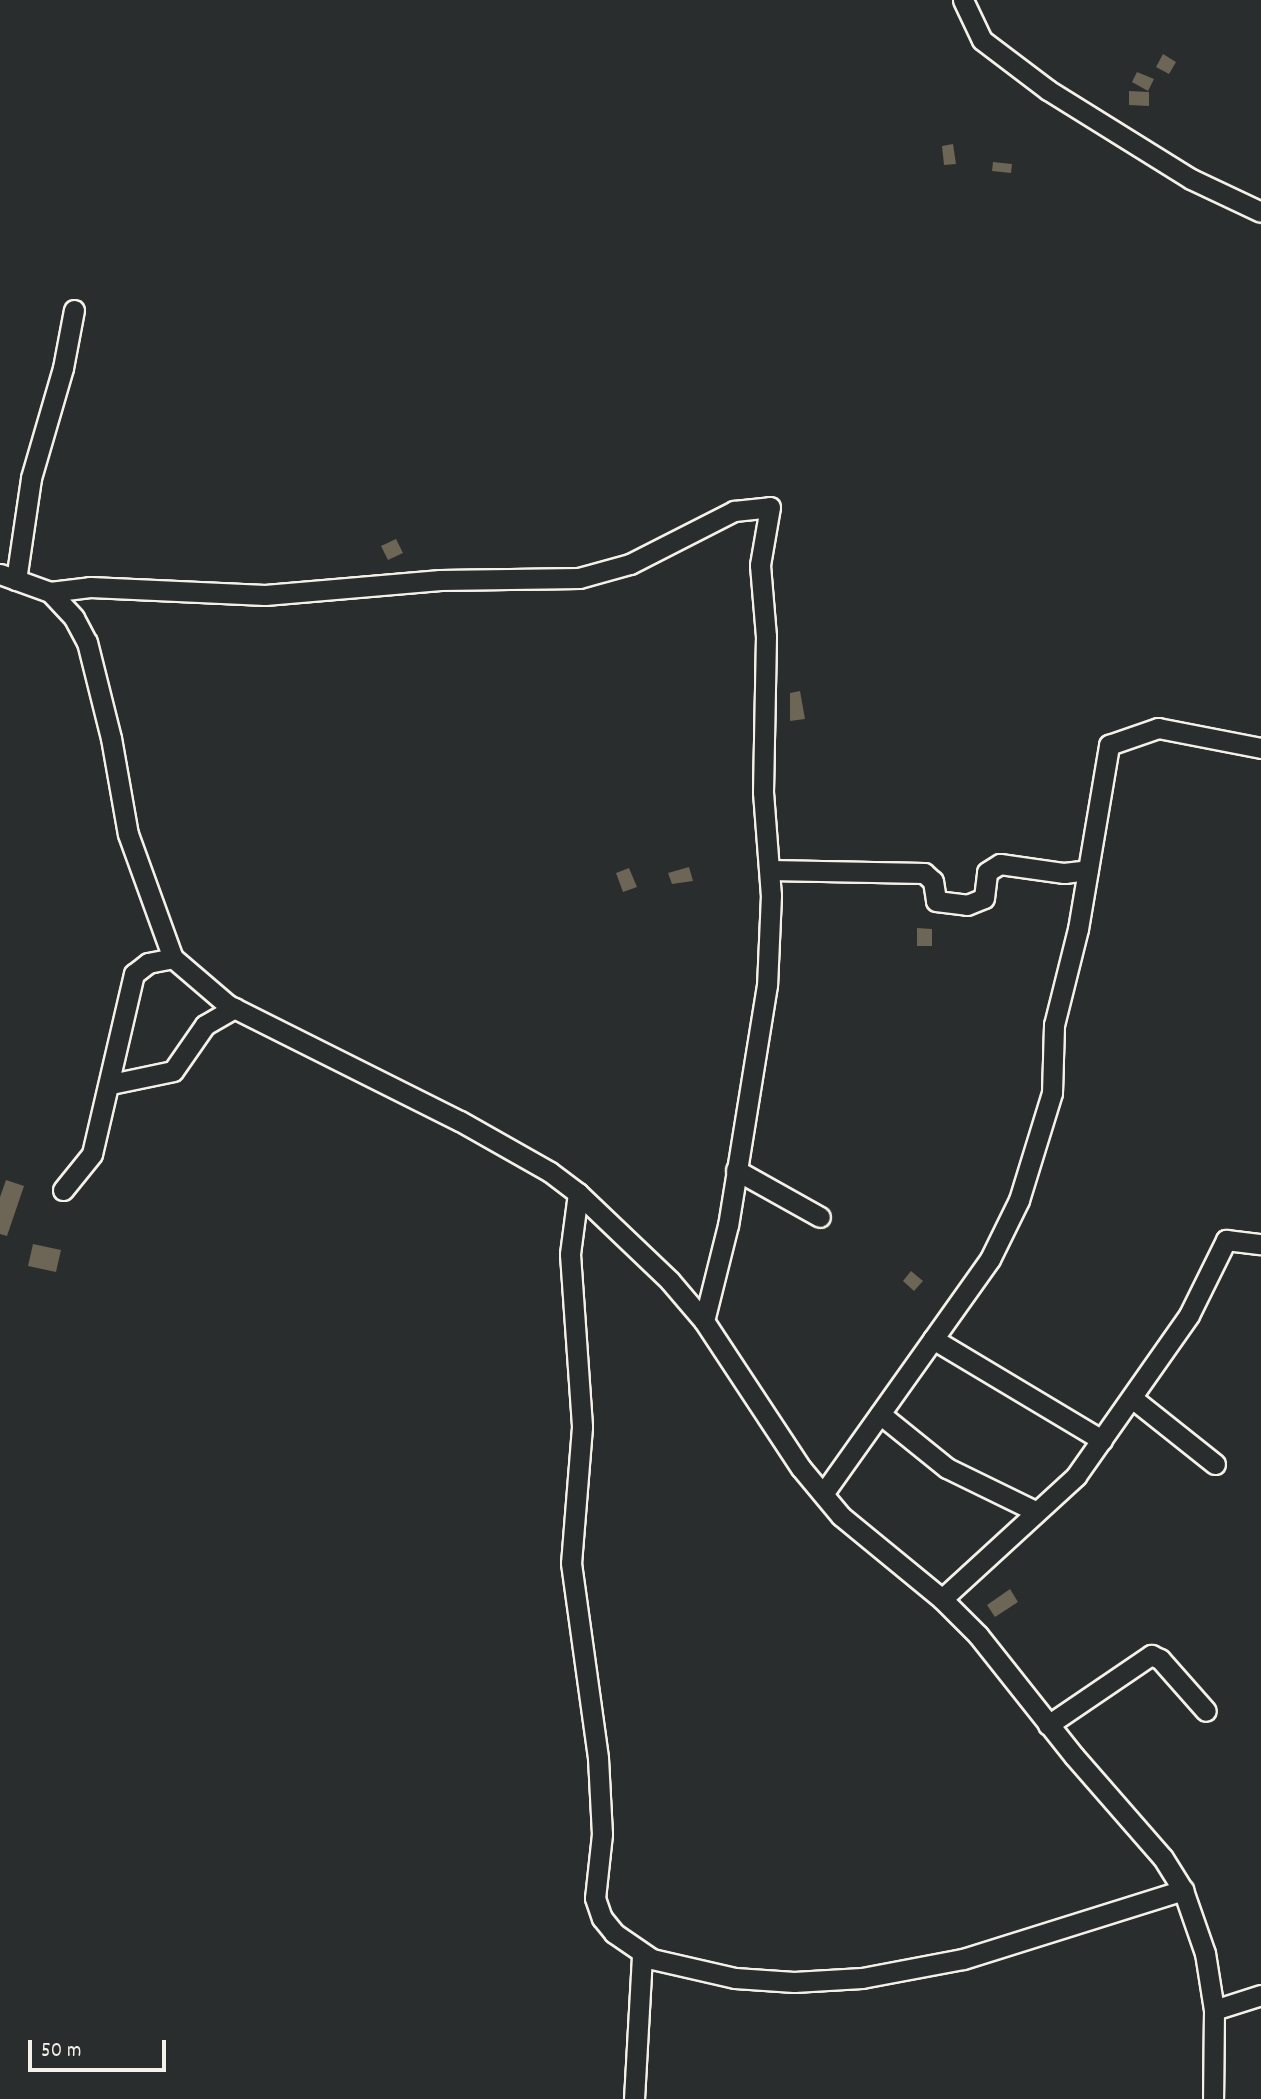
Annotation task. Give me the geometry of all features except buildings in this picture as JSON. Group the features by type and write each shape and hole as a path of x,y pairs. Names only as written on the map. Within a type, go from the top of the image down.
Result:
{"street":[{"path":"963,0 982,40 1069,105 1207,188 1261,212"},
{"path":"74,310 63,368 31,478 8,577 50,592 90,587 265,595 440,580 579,578 630,564 734,511 770,507 760,565 766,636 763,792 770,870 767,985 723,1251 704,1321"},
{"path":"50,592 74,618 87,642 111,738 128,834 173,958 194,979 234,1008 460,1121 550,1172 578,1193 670,1281 704,1321 823,1494 863,1538 942,1599 978,1635 1048,1725 1143,1833 1183,1890 1205,1953 1214,2010 1213,2099"},
{"path":"823,1494 998,1246 1039,1144 1056,1066 1054,1025 1088,870 1112,742 1158,728 1261,748"},
{"path":"770,870 924,873 933,881 936,901 967,905 984,898 987,872 1000,864 1064,873 1088,870"},
{"path":"63,1190 92,1154 111,1084 134,974 148,963 173,958"},
{"path":"111,1084 173,1071 205,1025 234,1008"},
{"path":"736,1170 820,1217"},
{"path":"578,1193 570,1254 582,1427 571,1563 598,1758 602,1834 595,1898 608,1926 623,1943 642,1954 764,1981 862,1978 963,1959 1183,1890"},
{"path":"942,1599 1076,1476 1189,1315 1226,1240 1261,1244"},
{"path":"933,1339 1102,1440"},
{"path":"1132,1398 1215,1464"},
{"path":"880,1414 947,1468 1035,1511"},
{"path":"1048,1725 1151,1655 1160,1659 1206,1711"},
{"path":"634,2099 642,1954"},
{"path":"1214,2010 1261,1995"}]}
